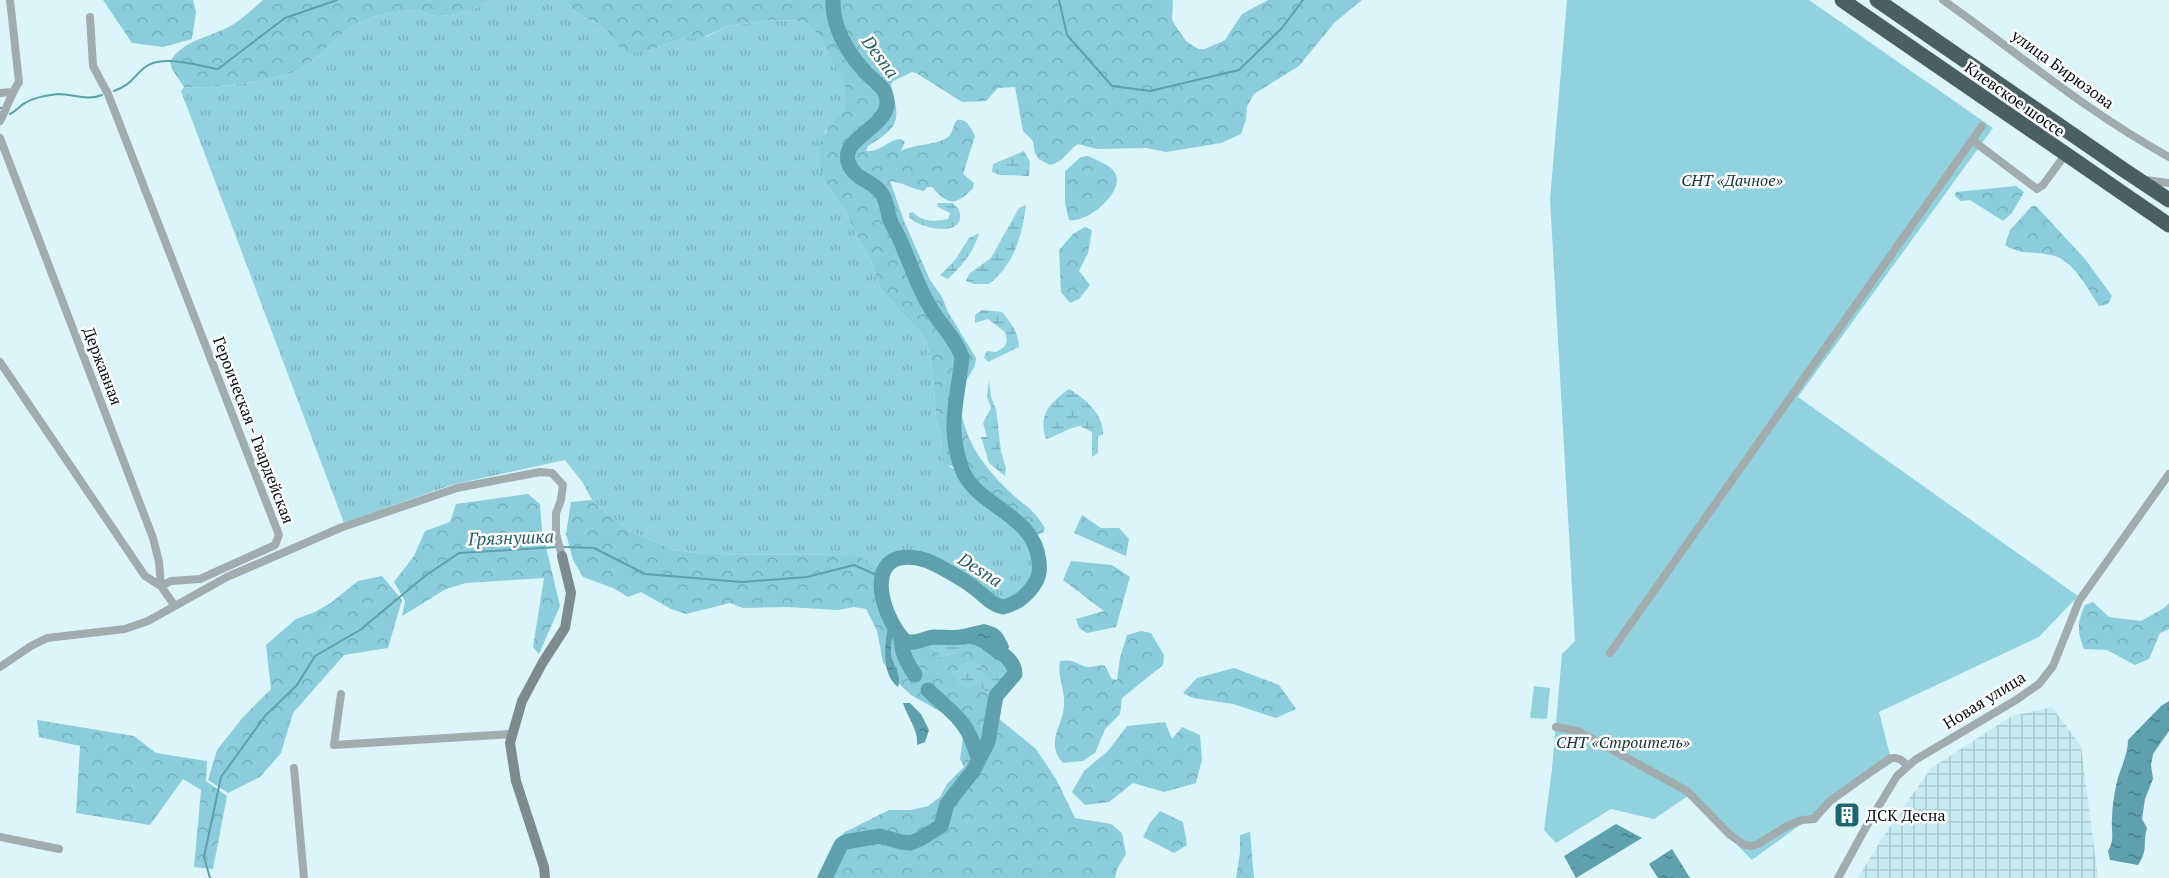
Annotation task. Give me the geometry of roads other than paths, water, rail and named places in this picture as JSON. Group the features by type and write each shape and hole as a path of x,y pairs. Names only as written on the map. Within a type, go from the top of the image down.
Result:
{"highway":[{"name":"Киевское шоссе","path":"1842,0 2169,225"},
{"name":"Киевское шоссе","path":"1877,0 2169,200"}],"street":[{"path":"0,121 11,100 12,92 19,82 10,0"},
{"name":"улица Бирюзова","path":"1943,0 2063,90 2127,134 2169,157"},
{"name":"Героическая - Гвардейская","path":"90,17 93,66 113,105 279,535 275,544 200,579 171,581 161,586"},
{"path":"0,93 12,92"},
{"path":"1610,654 1982,126"},
{"name":"Державная","path":"0,138 153,538 159,562 161,586 174,605"},
{"path":"1972,140 2037,189 2043,185 2065,155"},
{"path":"2124,170 2152,182 2169,183"},
{"path":"0,362 145,576 161,586"},
{"path":"0,667 47,638 125,629 148,621 227,577 340,528 457,488 540,472 552,473 562,484 561,500 556,513 556,534 571,593 565,628 522,701 510,743 516,781 544,867 545,878"},
{"name":"Новая улица","path":"1838,878 1891,786 1908,766 2039,684 2053,666 2079,601 2169,474"},
{"path":"341,694 334,745 512,734"},
{"path":"1556,727 1578,731 1687,791 1730,834 1745,845 1752,846 1787,826 1802,820 1814,819 1830,801 1888,759 1894,757 1900,759 1908,766"},
{"path":"294,768 304,878"},
{"path":"0,837 59,849"}],"water":[{"path":"984,624 994,627 1004,637 1009,646 1006,658 1005,656 1002,660 996,660 975,645 949,643 945,639 954,631"},
{"path":"891,626 891,655 898,675 898,687 889,675 885,660 888,628"},
{"path":"2169,701 2169,731 2153,754 2151,765 2153,779 2145,799 2142,819 2147,828 2143,855 2138,865 2110,860 2108,851 2112,839 2114,798 2117,780 2127,752 2128,740 2161,706"},
{"path":"903,703 910,703 921,714 929,730 925,742 917,745 915,729"},
{"path":"1616,824 1642,838 1576,878 1564,856"},
{"path":"1672,849 1690,878 1658,878 1649,864"}],"waterway":[{"path":"114,91 128,84 144,68 160,61 218,69 285,18 337,0"},
{"name":"Desna","path":"833,0 835,20 842,40 859,65 884,90 887,105 877,123 852,145 848,154 849,164 855,173 878,189 884,197 890,220 921,291 962,357 954,413 957,454 962,469 969,482 979,493 1027,532 1035,545 1039,561 1039,575 1032,587 1017,601 1003,607 929,561 905,557 892,562 884,571 881,584 883,599 888,614 905,641 916,642 934,637 964,637"},
{"path":"1059,0 1067,35 1112,86 1150,91 1239,70 1282,28 1303,0"},
{"path":"10,114 23,104 46,96 58,94 97,97 102,95"},
{"name":"Грязнушка","path":"210,878 204,857 221,777 265,716 297,685 315,656 360,630 425,576 459,553 558,547"},
{"name":"Грязнушка","path":"564,547 594,548 645,574 742,582 807,577 854,565 881,577"},
{"path":"901,637 905,657 915,675"},
{"name":"Desna","path":"825,878 841,845 845,842 880,836 911,843 941,826 947,804 973,771 988,742 996,696 1015,674 1010,661 989,645"},
{"path":"928,690 959,719 974,745 978,758"}],"place":[{"name":"ДСК Десна","path":"1847,815"}],"park label":[{"name":"СНТ «Дачное»","path":"1732,180"},
{"name":"СНТ «Строитель»","path":"1623,742"}]}
